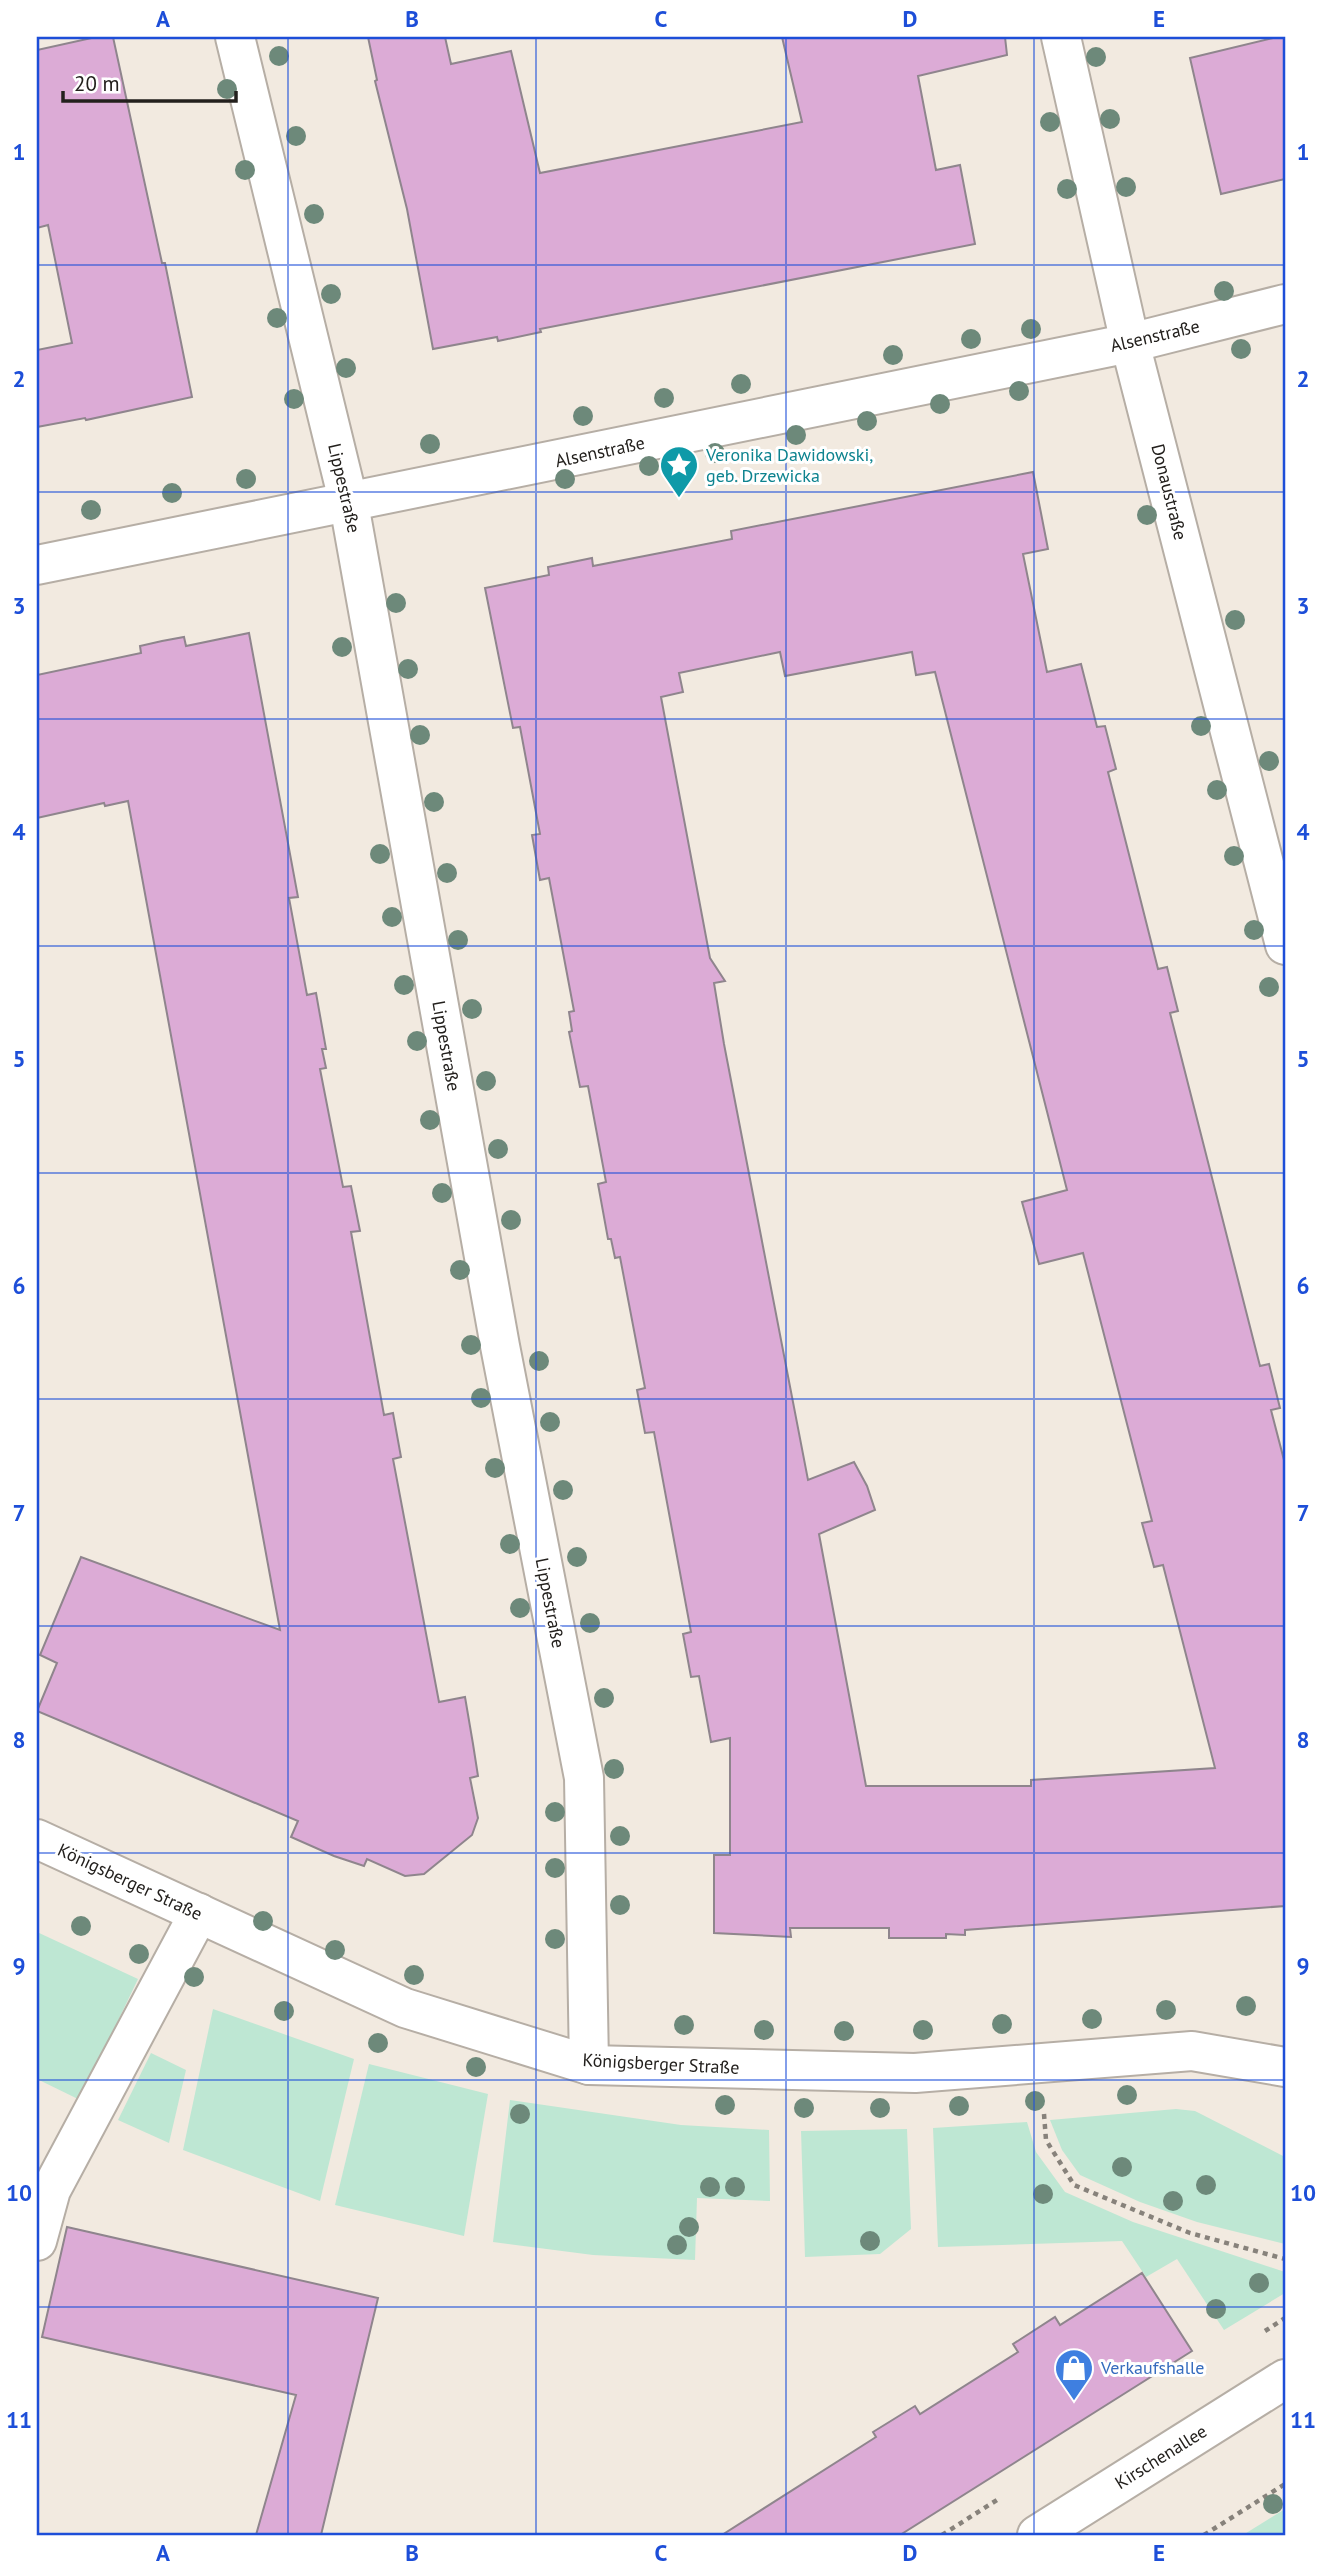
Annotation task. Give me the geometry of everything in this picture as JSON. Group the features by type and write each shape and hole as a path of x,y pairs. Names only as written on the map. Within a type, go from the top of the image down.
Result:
{"street":[{"name":"Lippestraße","path":"235,37 349,504 500,1346 584,1779 589,2065"},
{"name":"Donaustraße","path":"1061,37 1130,343 1285,946"},
{"name":"Alsenstraße","path":"37,565 349,504 1130,343 1285,304"},
{"name":"Königsberger Straße","path":"37,1839 405,2008 589,2065 915,2073 1192,2051 1285,2067"},
{"path":"37,2241 51,2190 199,1913"},
{"name":"Kirschenallee","path":"1037,2535 1285,2379"}],"path":[{"path":"1039,2064 1046,2140 1073,2185 1190,2233 1285,2259"},
{"path":"1204,2535 1285,2484"}],"green space":[{"path":"37,1932 138,1979 80,2100 37,2079"},
{"path":"213,2009 354,2059 320,2201 183,2150"},
{"path":"151,2053 186,2070 169,2143 118,2120"},
{"path":"369,2064 488,2094 464,2236 335,2205"},
{"path":"510,2100 681,2125 769,2130 770,2201 697,2198 695,2260 593,2255 493,2242"},
{"path":"1176,2109 1195,2111 1285,2157 1285,2244 1197,2222 1140,2202 1080,2175 1062,2150 1050,2120"},
{"path":"1027,2122 1036,2152 1065,2192 1133,2222 1285,2272 1285,2293 1224,2330 1177,2259 1146,2277 1122,2241 938,2247 933,2128"},
{"path":"907,2129 911,2229 880,2254 805,2257 801,2131"},
{"path":"1285,2509 1285,2535 1243,2535"}],"building":[{"path":"96,37 113,37 162,263 165,263 192,397 86,420 85,418 37,427 37,350 72,343 48,225 37,228 37,50"},
{"path":"368,37 445,37 451,64 511,51 540,173 802,122 782,37 1005,37 1007,55 918,76 936,170 960,165 975,244 540,329 541,332 498,341 497,337 433,349 407,209 375,81 377,80"},
{"path":"1285,37 1285,179 1221,194 1190,58"},
{"path":"1033,472 1048,549 1023,554 1047,672 1081,664 1097,727 1105,726 1116,769 1108,772 1158,969 1167,967 1178,1011 1170,1013 1260,1366 1269,1364 1280,1408 1271,1410 1285,1464 1285,1906 965,1930 965,1935 946,1934 946,1938 889,1938 889,1928 790,1928 791,1937 714,1933 714,1855 730,1855 730,1738 711,1742 699,1676 691,1677 683,1634 691,1632 654,1432 645,1433 637,1390 645,1388 620,1257 615,1258 611,1239 608,1239 598,1184 606,1182 588,1086 580,1087 569,1032 572,1031 569,1012 574,1011 549,878 540,880 532,835 540,834 520,727 513,728 485,588 549,575 548,567 592,558 593,566 732,539 731,531","holes":["780,652 785,676 912,652 916,675 935,672 1067,1190 1022,1202 1039,1264 1083,1253 1152,1521 1142,1523 1154,1567 1163,1565 1215,1768 1031,1780 1031,1786 866,1786 819,1534 875,1510 867,1486 854,1462 808,1480 724,1044 714,983 725,981 710,958 661,697 683,692 679,673"]},
{"path":"249,633 298,897 289,898 307,995 316,993 326,1049 322,1049 326,1068 320,1069 343,1187 351,1186 360,1231 351,1232 384,1415 393,1413 401,1457 393,1459 439,1702 465,1697 478,1776 470,1778 478,1818 472,1835 424,1874 405,1876 367,1859 364,1866 334,1856 291,1837 298,1821 37,1711 57,1663 40,1655 81,1557 280,1630 128,801 105,806 104,803 37,818 37,675 141,653 140,646 162,641 184,637 186,646"},
{"path":"67,2227 378,2298 321,2535 256,2535 296,2395 42,2337"},
{"path":"1142,2273 1192,2351 900,2535 722,2535 876,2437 873,2432 915,2406 920,2414 1018,2352 1013,2344 1055,2317 1060,2325"}],"place":[{"name":"Veronika Dawidowski, geb. Drzewicka","path":"679,499"},
{"name":"Verkaufshalle","path":"1074,2402"}]}
